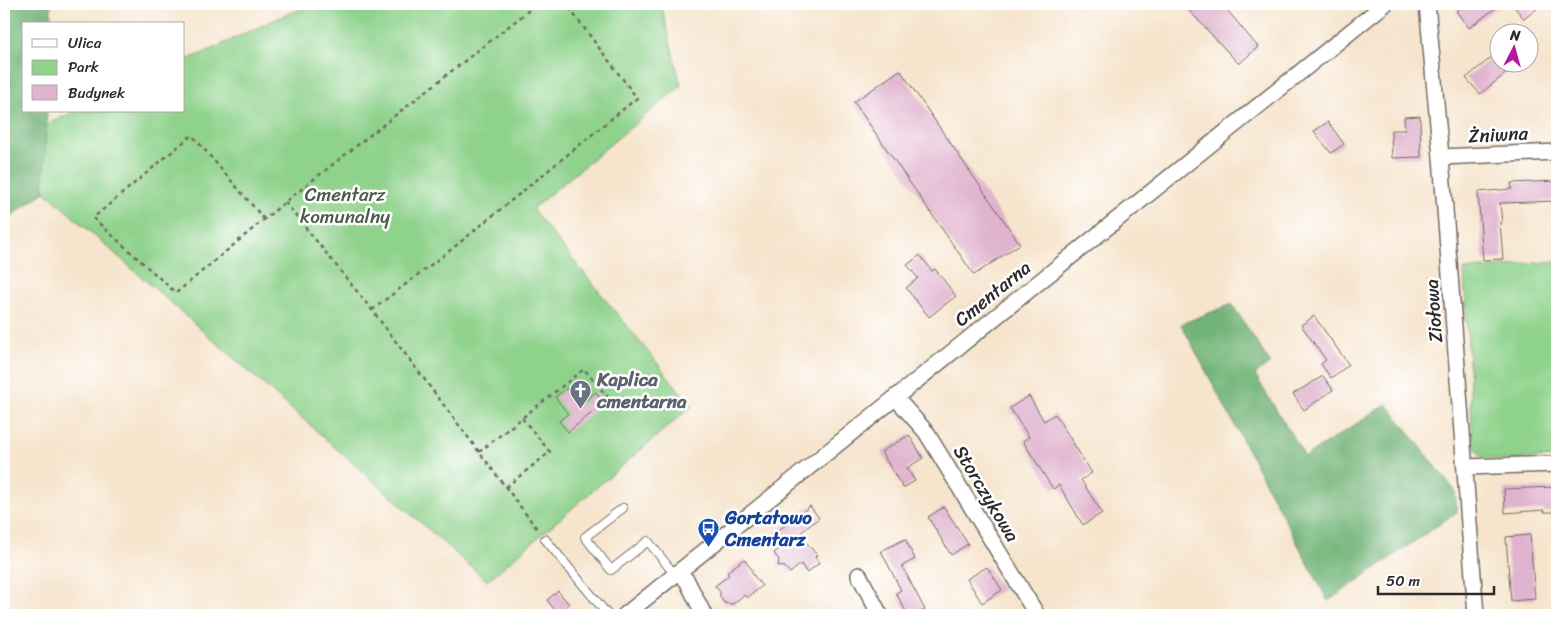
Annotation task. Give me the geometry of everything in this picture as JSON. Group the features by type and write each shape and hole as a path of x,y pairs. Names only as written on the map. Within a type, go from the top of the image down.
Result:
{"street":[{"name":"Cmentarna","path":"624,615 1385,4"},
{"name":"Ziołowa","path":"1427,4 1466,467 1476,615"},
{"name":"Żniwna","path":"1441,157 1557,152"},
{"name":"Storczykowa","path":"895,397 926,432 1037,615"},
{"path":"1466,467 1557,464"},
{"path":"677,573 687,581 704,615"},
{"path":"859,575 880,615"}],"lane":[{"path":"623,508 585,537 611,570 648,541 677,573"},
{"path":"545,539 608,615"}],"path":[{"path":"264,219 192,136 93,218 176,293 285,202 537,4"},
{"path":"372,310 453,248 637,98 566,4"},
{"path":"285,202 372,310 545,539"},
{"path":"479,452 584,369 617,408"},
{"path":"506,487 550,452 522,418"}],"green space":[{"path":"4,4 51,4 51,22 22,22 22,112 47,112 43,184 45,192 4,221"},
{"name":"Cmentarz komunalny","path":"316,4 661,4 681,86 532,209 692,406 487,581 45,192 43,184 46,125 73,112 185,112 185,61"},
{"path":"1557,261 1557,457 1499,460 1482,457 1473,445 1464,270"},
{"path":"1232,304 1270,363 1255,375 1305,457 1387,404 1455,491 1457,512 1328,601 1181,324"}],"building":[{"path":"1183,4 1222,4 1258,47 1239,64"},
{"path":"1466,4 1501,4 1469,28 1456,11"},
{"path":"1512,4 1543,4 1524,19"},
{"path":"1488,60 1488,72 1508,72 1480,94 1466,78"},
{"path":"900,70 1020,244 974,275 854,102"},
{"path":"1420,116 1421,157 1392,158 1391,130 1405,130 1404,117"},
{"path":"1328,122 1344,144 1331,153 1314,131"},
{"path":"1557,181 1557,201 1500,203 1503,259 1483,260 1478,192 1512,189 1511,183"},
{"path":"920,255 932,271 935,269 956,296 929,317 906,288 918,278 907,265"},
{"path":"1314,316 1349,365 1331,378 1321,364 1326,360 1301,325"},
{"path":"1323,376 1333,390 1304,410 1293,394"},
{"name":"Kaplica cmentarna","path":"567,388 580,405 596,392 604,403 568,432 559,421 568,414 555,397"},
{"path":"1029,396 1044,421 1055,414 1092,473 1081,480 1102,513 1083,525 1059,485 1053,489 1023,441 1029,437 1010,408"},
{"path":"909,435 923,458 907,468 915,481 903,488 881,452"},
{"path":"1557,487 1557,512 1544,512 1544,510 1505,513 1504,489"},
{"path":"810,506 819,518 799,534 817,555 815,557 819,563 807,573 801,564 790,573 785,567 778,566 779,560 774,553 785,544 775,533"},
{"path":"944,507 968,544 951,555 928,517"},
{"path":"1530,535 1535,599 1511,601 1506,537"},
{"path":"905,539 915,559 902,566 925,610 914,615 908,615 896,593 901,590 881,551"},
{"path":"744,559 762,586 747,598 744,595 733,604 724,603 720,597 720,592 715,586 729,575 727,572"},
{"path":"987,567 1002,590 982,603 967,579"},
{"path":"558,591 569,604 557,613 547,600"}],"place":[{"name":"Kaplica cmentarna","path":"581,409"},
{"name":"Gortatowo Cmentarz","path":"709,547"}]}
